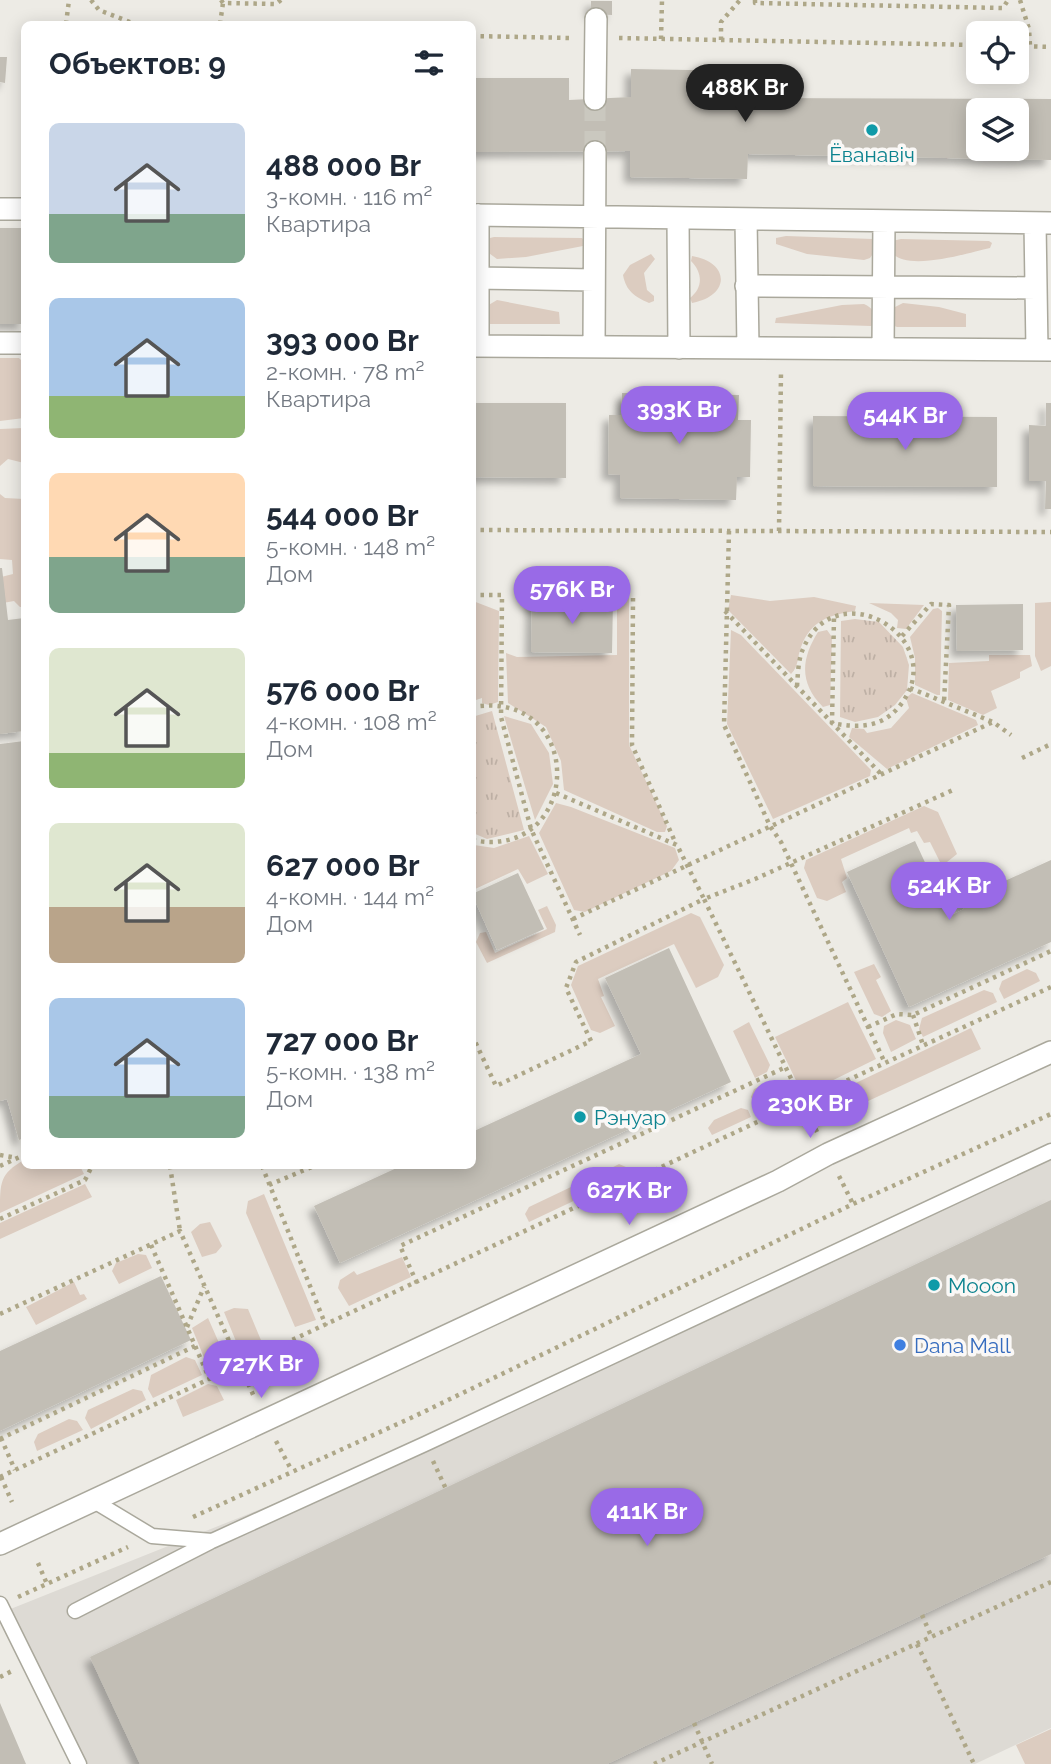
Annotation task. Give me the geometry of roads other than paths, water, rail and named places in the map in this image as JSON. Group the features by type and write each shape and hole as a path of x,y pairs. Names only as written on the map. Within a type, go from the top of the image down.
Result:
{"street":[{"path":"595,99 596,29"},
{"path":"594,347 595,152"},
{"path":"0,209 21,209"},
{"path":"476,215 1043,223 1036,288 1044,350 476,346"},
{"path":"678,218 679,348"},
{"path":"746,219 748,348"},
{"path":"883,349 884,221"},
{"path":"476,278 594,280"},
{"path":"746,286 1036,288"},
{"path":"0,343 21,343"},
{"path":"0,1544 778,1181 828,1154 1051,1052"}],"lane":[{"path":"75,1611 212,1541 1051,1151"},
{"path":"94,1501 152,1536 212,1541"},
{"path":"0,1605 79,1764"}],"tunnel":[{"path":"595,99 595,152"}],"place":[{"name":"Ёванавіч","path":"872,130"},
{"name":"Рэнуар","path":"580,1117"},
{"name":"Mooon","path":"934,1285"},
{"name":"Dana Mall","path":"900,1345"}]}
